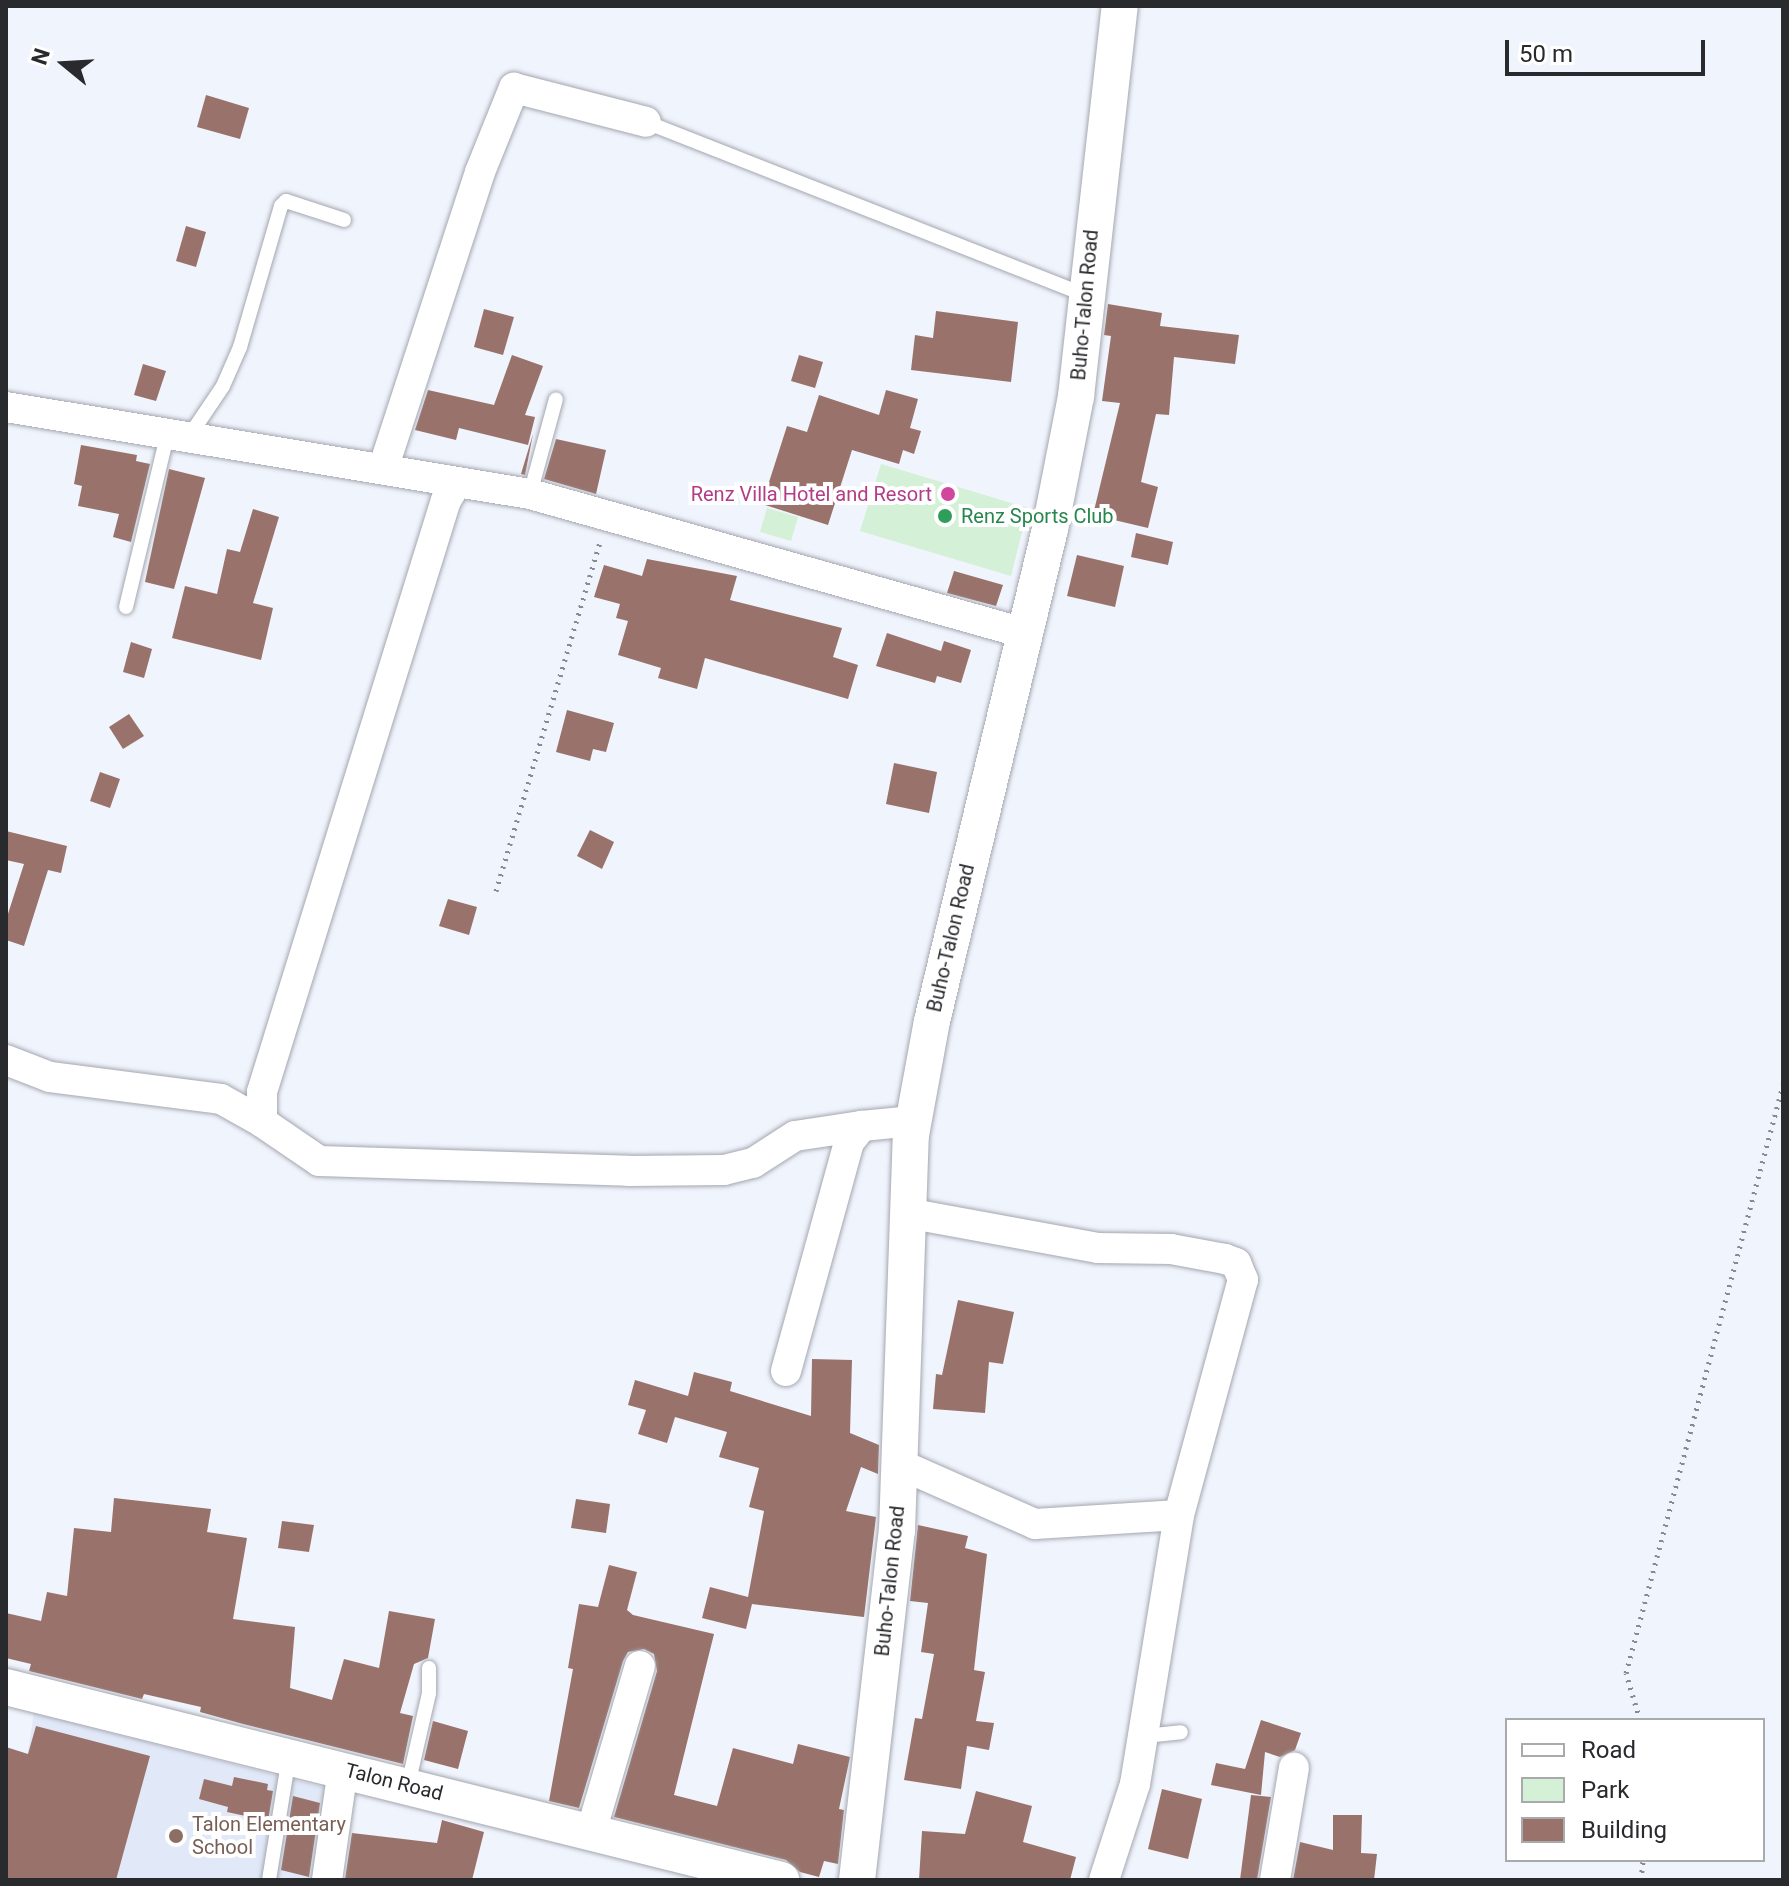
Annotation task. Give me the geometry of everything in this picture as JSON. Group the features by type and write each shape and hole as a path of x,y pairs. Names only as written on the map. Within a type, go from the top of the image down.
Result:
{"street":[{"name":"Buho-Talon Road","path":"857,1880 897,1531 913,1121 938,992 1024,633 1076,396 1120,6"},
{"path":"383,469 480,172 514,88 646,122"},
{"path":"6,407 179,433 530,494 1024,633"},
{"path":"262,1122 262,1092 441,515 457,482"},
{"path":"6,1060 50,1077 221,1099 262,1122 319,1161 629,1171 724,1170 753,1163 795,1136 913,1121"},
{"path":"786,1371 849,1142 862,1126"},
{"path":"908,1213 1098,1248 1171,1249 1236,1263 1243,1280 1179,1515 1145,1736 1104,1880"},
{"path":"899,1464 1035,1524 1179,1515"},
{"path":"591,1832 640,1666"},
{"name":"Talon Road","path":"6,1687 781,1880"},
{"path":"1275,1880 1294,1768"},
{"path":"327,1880 343,1769"}],"lane":[{"path":"646,122 1085,295"},
{"path":"126,607 179,433 223,386 240,347 281,206 286,201 344,220"},
{"path":"530,494 556,399"},
{"path":"408,1786 429,1693 429,1668"},
{"path":"1145,1736 1181,1732"},
{"path":"269,1880 289,1756"}],"path":[{"path":"496,891 608,515"},
{"path":"1639,1718 1626,1673 1783,1085"}],"shaded area":[{"name":"Talon Elementary School","path":"34,1713 345,1793 332,1880 7,1880"}],"green space":[{"name":"Renz Sports Club","path":"881,464 1028,508 1011,576 860,531"},
{"path":"767,508 798,517 791,541 760,532"}],"building":[{"path":"206,95 249,108 240,139 197,127"},
{"path":"186,226 206,232 196,267 176,261"},
{"path":"1108,304 1162,313 1160,326 1239,335 1235,364 1174,357 1169,415 1156,414 1141,482 1158,487 1148,528 1093,515 1120,403 1102,401 1111,336 1104,335"},
{"path":"484,309 514,317 503,355 474,347"},
{"path":"936,311 1018,322 1011,382 911,370 915,335 933,338"},
{"path":"512,355 543,366 525,415 535,417 528,445 459,428 456,440 415,430 428,390 494,405"},
{"path":"799,355 823,362 815,388 791,381"},
{"path":"143,364 166,371 156,401 134,395"},
{"path":"886,390 918,399 910,428 921,431 914,454 903,450 899,464 852,450 828,525 762,504 787,426 807,432 819,395 879,415"},
{"path":"533,434 525,475 521,474"},
{"path":"556,439 606,450 596,494 544,479"},
{"path":"81,445 137,455 136,461 150,464 131,542 113,537 119,514 78,506 82,486 74,484"},
{"path":"169,469 205,478 174,589 145,582"},
{"path":"253,509 279,517 253,603 273,608 261,660 172,638 185,586 217,594 227,549 240,552"},
{"path":"1136,533 1173,542 1168,565 1131,557"},
{"path":"1077,555 1124,566 1115,607 1067,596"},
{"path":"647,559 737,576 730,600 842,628 833,657 858,665 848,699 705,658 697,689 658,678 661,668 618,655 628,621 616,618 620,604 594,597 604,565 642,576"},
{"path":"954,571 1003,585 996,606 947,593"},
{"path":"887,633 941,651 944,641 971,650 961,683 937,676 935,683 876,666"},
{"path":"131,642 152,649 144,678 123,672"},
{"path":"567,710 614,723 606,752 593,749 590,761 556,752"},
{"path":"129,714 144,736 123,749 109,727"},
{"path":"894,763 937,772 929,813 886,804"},
{"path":"100,772 120,779 110,808 90,801"},
{"path":"590,830 614,842 602,869 577,856"},
{"path":"6,831 67,846 61,873 48,870 24,946 6,940 6,920 24,864 6,860"},
{"path":"448,899 477,907 469,935 439,926"},
{"path":"958,1300 1014,1312 1003,1364 989,1362 985,1413 933,1409 936,1374 942,1375"},
{"path":"812,1359 852,1360 850,1433 879,1445 878,1474 861,1467 846,1511 876,1517 864,1617 752,1604 746,1629 702,1618 710,1587 748,1597 764,1511 749,1507 759,1468 719,1457 727,1432 675,1417 667,1443 638,1434 646,1410 628,1405 635,1380 688,1396 694,1372 732,1382 730,1391 811,1416"},
{"path":"114,1498 211,1509 207,1532 247,1538 233,1619 295,1627 290,1688 332,1700 344,1659 379,1668 389,1611 435,1619 428,1658 414,1664 400,1713 413,1716 403,1764 200,1712 201,1707 144,1694 142,1699 29,1671 31,1664 6,1658 6,1613 41,1621 47,1592 67,1596 74,1528 111,1532"},
{"path":"576,1499 610,1504 606,1533 571,1528"},
{"path":"282,1521 314,1525 309,1552 278,1548"},
{"path":"918,1525 968,1536 965,1548 987,1554 974,1670 985,1672 976,1721 994,1723 989,1750 967,1746 961,1789 904,1780 915,1718 922,1719 934,1654 921,1652 928,1603 910,1601"},
{"path":"609,1565 637,1572 627,1610 633,1615 714,1634 674,1795 717,1806 733,1748 793,1764 798,1744 850,1757 839,1809 844,1810 838,1864 824,1861 819,1877 800,1872 786,1860 614,1817 657,1671 654,1654 644,1649 628,1652 623,1661 579,1808 549,1801 573,1669 568,1668 579,1604 598,1607"},
{"path":"1261,1720 1301,1733 1295,1750 1280,1757 1265,1752 1261,1795 1211,1785 1216,1763 1245,1769"},
{"path":"433,1721 468,1731 458,1769 424,1760"},
{"path":"36,1726 150,1756 116,1880 6,1880 6,1747 28,1754"},
{"path":"234,1777 268,1784 267,1790 273,1791 268,1821 227,1812 228,1807 199,1799 204,1779 232,1786"},
{"path":"1162,1789 1202,1799 1188,1859 1148,1849"},
{"path":"976,1791 1032,1806 1023,1842 1076,1857 1070,1880 919,1880 922,1831 965,1834"},
{"path":"1251,1795 1271,1797 1257,1880 1240,1880"},
{"path":"293,1796 320,1803 309,1877 281,1870"},
{"path":"1333,1815 1362,1815 1361,1853 1377,1854 1374,1880 1293,1880 1300,1842 1333,1850"},
{"path":"442,1820 484,1832 472,1880 345,1879 352,1833 437,1843"}],"place":[{"name":"Renz Villa Hotel and Resort","path":"948,494"},
{"name":"Renz Sports Club","path":"945,516"},
{"name":"Talon Elementary School","path":"176,1836"}]}
